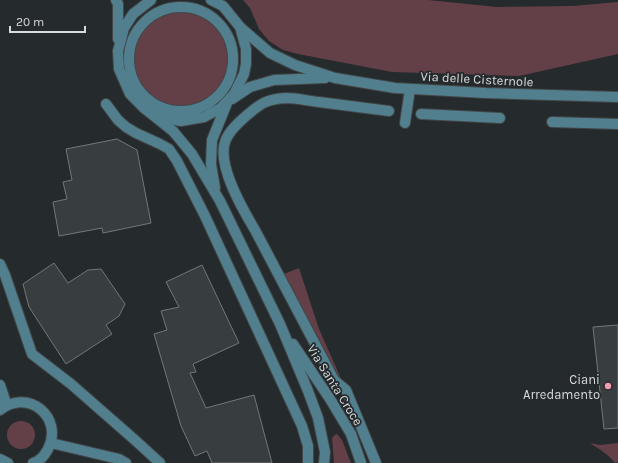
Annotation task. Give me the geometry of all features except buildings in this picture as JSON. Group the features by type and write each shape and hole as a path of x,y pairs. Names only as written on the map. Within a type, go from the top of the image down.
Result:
{"street":[{"path":"116,0 118,4 119,69 130,94 144,108"},
{"path":"118,51 124,28 133,14 151,0"},
{"path":"211,0 223,6 240,27 246,49 244,74 234,94 228,101"},
{"path":"174,8 190,8 206,13 219,23 229,37 234,54 232,72 225,88 213,101 197,109 179,112 162,108 147,99 135,85 130,68 130,50 135,34 145,22 158,12 174,8"},
{"name":"Via delle Cisternole","path":"240,27 270,53 295,65 335,78 395,88 486,93 618,97"},
{"name":"Via delle Cisternole","path":"144,108 164,118 181,121 204,117 221,108 228,101 250,87 274,80 335,78"},
{"path":"405,123 410,89"},
{"path":"376,463 346,390 334,380 242,208 230,182 226,168 224,149 225,142 231,131 256,107 266,101 287,98 389,111"},
{"name":"Via Santa Croce","path":"220,201 214,185 211,164 212,140 228,101"},
{"path":"106,104 118,120 126,127 136,134 160,144 169,150 177,161 205,216 302,426 308,446 308,463"},
{"name":"Via Santa Croce","path":"144,108 172,131 192,154 220,201 280,324 308,391 318,418 325,452 324,463"},
{"path":"421,114 500,118"},
{"path":"552,122 618,124"},
{"path":"0,264 32,354 70,384 160,463"},
{"name":"Via Santa Croce","path":"280,324 330,399 351,434 361,463"},
{"path":"0,385 5,400 3,408"},
{"path":"3,408 17,402 30,403 41,409 49,419 52,431 51,443 45,454 33,463"},
{"path":"51,443 118,459 126,463"},
{"path":"0,459 8,463"}],"shaded area":[{"path":"243,0 428,0 497,7 573,6 618,2 618,54 519,76 392,72 283,50 269,41 259,29 250,8"},
{"path":"181,7 201,11 218,22 229,39 233,59 229,79 218,96 201,107 181,111 161,107 144,96 133,79 129,59 133,39 144,22 161,11"},
{"path":"299,268 319,329 346,390 334,380 279,276"},
{"path":"21,421 27,422 31,425 34,429 34,441 31,445 27,448 21,449 15,448 11,445 8,441 7,435 8,429 11,425 15,422"},
{"path":"336,434 342,440 351,463 334,463 332,438"},
{"path":"590,443 600,445 618,443 618,462 615,463 606,454"}],"place":[{"name":"Ciani Arredamento","path":"608,386"}]}
